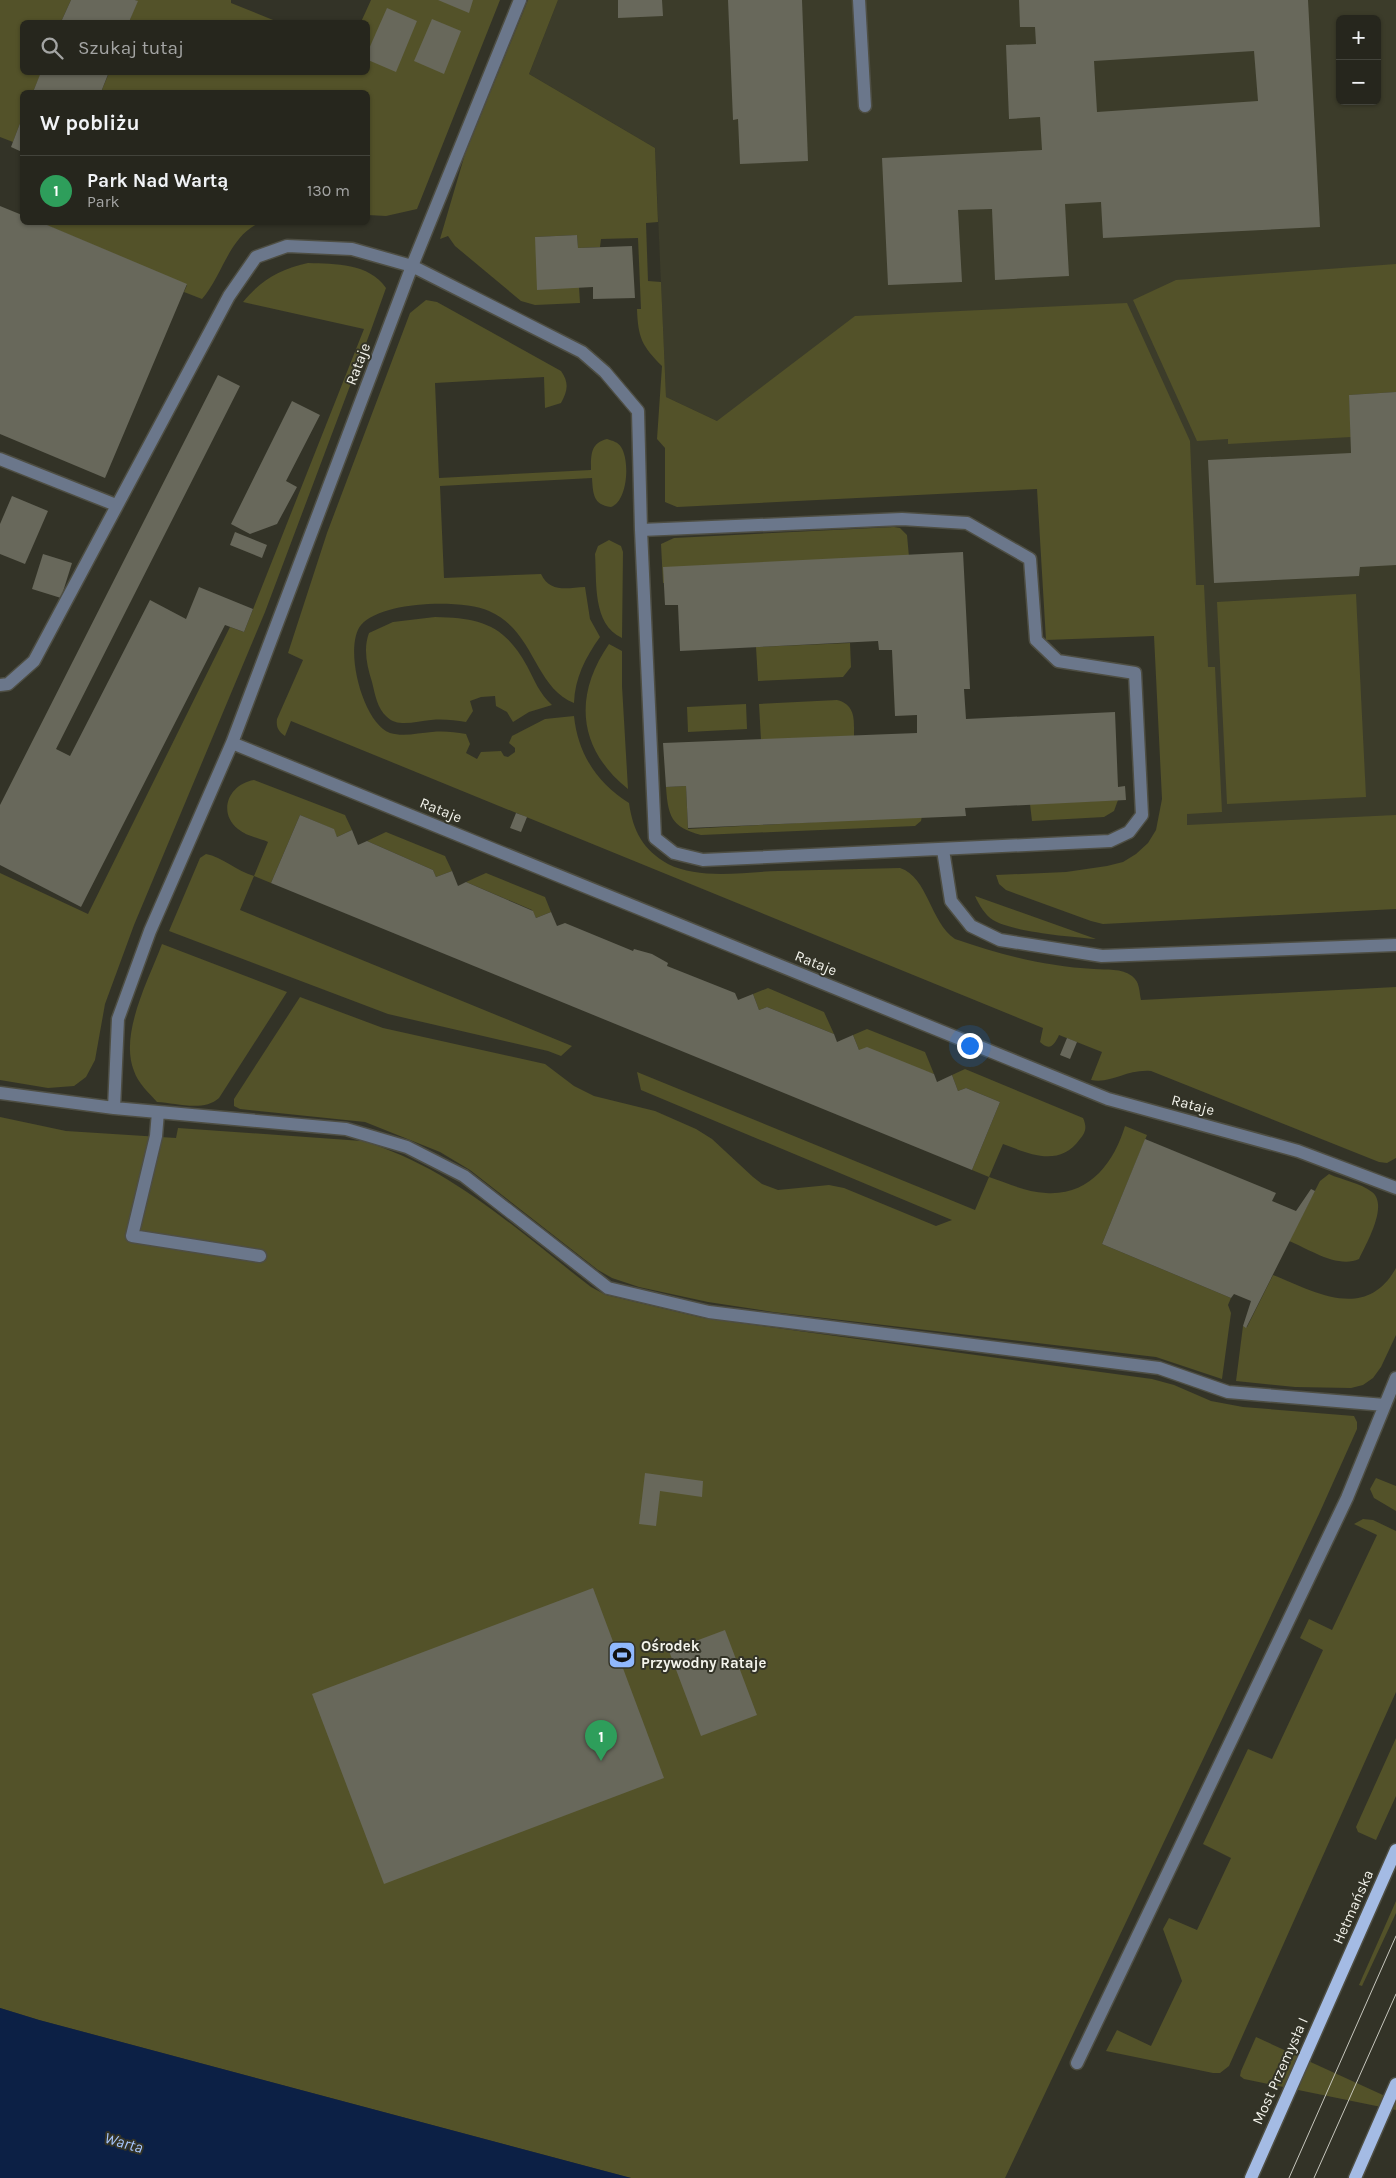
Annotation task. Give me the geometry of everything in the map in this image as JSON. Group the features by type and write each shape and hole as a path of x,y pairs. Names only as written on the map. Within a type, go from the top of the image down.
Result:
{"main road":[{"name":"Hetmańska","path":"1340,1976 1396,1850"},
{"name":"Most Przemysła I","path":"1251,2178 1340,1976"},
{"path":"1354,2178 1396,2084"}],"street":[{"name":"Rataje","path":"114,1108 118,1019 150,932 232,743 412,266 520,0"},
{"path":"859,0 865,106"},
{"path":"0,685 8,684 34,661 228,296 256,257 287,246 352,249 412,266 582,352 605,372 638,411 641,530 655,838 674,853 703,860 1110,841 1129,832 1142,815 1135,673 1058,661 1036,640 1030,559 967,523 902,519 641,530"},
{"path":"0,459 116,505"},
{"name":"Rataje","path":"232,743 1108,1099 1298,1151 1396,1188"},
{"path":"943,850 951,901 971,926 1000,940 1102,956 1396,945"},
{"path":"0,1093 114,1108 346,1129 407,1147 464,1176 608,1288 709,1312 1159,1368 1228,1392 1385,1405"},
{"path":"158,1112 156,1136 132,1236 260,1256"},
{"path":"1077,2063 1347,1498 1396,1378"}],"shaded area":[{"path":"0,0 71,0 62,20 20,20 20,75 40,75 34,90 20,90 20,123 13,142 0,137"},
{"path":"135,0 231,0 231,3 273,20 130,20 137,1"},
{"path":"371,0 500,0 417,209 386,216 370,215 370,90 102,90 108,75 370,75 370,20 362,20"},
{"path":"528,0 558,0 529,74 655,148 658,222 646,223 648,281 661,282 666,397 717,421 855,316 1127,303 1190,441 1196,585 1204,585 1208,667 1215,667 1222,812 1187,814 1187,825 1396,815 1396,909 1103,924 1006,890 999,884 996,875 1066,872 1123,862 1148,843 1156,830 1162,799 1154,636 1046,640 1037,489 677,507 665,502 665,448 657,439 662,366 650,353 640,335 637,309 641,309 638,238 601,239 600,247 578,248 577,235 535,237 579,287 580,303 535,305 521,301 455,246 448,236 440,239 465,154"},
{"path":"558,0 1396,0 1396,871 1178,878 1165,625 1045,480 717,421 666,397 655,148 529,74"},
{"path":"46,225 256,225 240,238 233,247 202,299 184,292 187,285"},
{"path":"308,263 351,266 361,269 379,280 386,288 265,612 134,925 105,1004 95,1060 86,1077 74,1086 48,1088 0,1080 0,873 88,914 230,627 244,632 364,329 243,302 257,287 272,276"},
{"path":"1396,264 1396,392 1349,395 1351,437 1228,444 1228,439 1197,441 1133,300 1176,280"},
{"path":"426,300 437,302 561,371 566,383 566,391 561,403 545,408 544,377 435,383 439,478 591,470 594,447 607,439 618,444 624,453 626,480 621,497 611,507 597,501 592,478 440,486 444,578 541,574 554,587 585,587 590,619 600,637 582,668 576,685 574,703 550,685 516,632 504,620 489,611 460,605 422,604 386,611 371,617 361,625 356,636 354,650 355,666 364,701 380,727 390,733 400,735 432,732 466,734 470,744 466,753 477,759 481,752 501,751 504,756 508,757 515,752 515,748 509,743 512,736 545,719 574,716 580,743 591,766 607,786 629,803 633,822 641,839 659,859 668,864 681,869 708,874 900,868 917,880 940,922 955,939 1006,955 1041,962 1076,968 1114,970 1128,973 1139,987 1141,1000 1396,987 1396,1158 1387,1163 1379,1162 1151,1071 1134,1072 1106,1080 1091,1080 1102,1052 1059,1035 1052,1046 1044,1045 1040,1042 1043,1028 291,721 285,736 278,729 277,719 303,660 288,653 327,533 410,313"},
{"path":"900,528 907,535 909,557 701,581 663,583 661,544 674,538"},
{"path":"609,540 621,546 623,552 622,638 612,632 605,623 598,601 595,554 598,546"},
{"path":"1356,594 1366,797 1227,804 1217,602"},
{"path":"435,617 478,622 500,632 518,652 540,691 552,705 529,712 513,722 507,712 496,706 495,696 481,697 470,701 473,711 466,722 431,720 402,723 387,717 377,701 366,658 369,633 393,622"},
{"path":"850,643 851,667 843,677 758,681 756,647"},
{"path":"609,644 622,651 622,686 628,789 611,773 599,757 586,721 586,702 590,683 597,664"},
{"path":"837,700 848,705 851,709 854,719 854,736 761,740 759,704"},
{"path":"746,704 747,729 688,732 687,707"},
{"path":"254,780 345,815 352,830 337,837 333,829 300,815 271,883 254,876 268,842 238,829 228,815 227,807 232,793 238,787"},
{"path":"686,786 688,829 922,816 921,821 915,826 701,835 677,824 670,813 666,787"},
{"path":"1118,800 1114,811 1104,817 1032,821 1030,804"},
{"path":"386,832 445,856 452,871 436,877 433,870 367,841"},
{"path":"206,854 254,876 240,910 572,1046 561,1056 548,1051 388,1014 169,931 200,858"},
{"path":"486,873 545,897 551,912 536,918 532,910 466,882"},
{"path":"975,896 1096,939 1043,933 1002,924 987,915"},
{"path":"162,944 287,992 219,1098 206,1105 190,1106 157,1102 141,1084 134,1071 130,1056 133,1024 143,990"},
{"path":"768,988 824,1012 834,1034 767,1007 759,1010 753,994"},
{"path":"300,997 383,1028 545,1064 574,1086 594,1096 655,1111 696,1129 712,1139 762,1184 778,1190 829,1185 844,1188 936,1226 952,1220 641,1090 637,1072 975,1210 989,1177 1031,1191 1061,1193 1087,1183 1098,1174 1114,1152 1125,1126 1147,1135 1102,1244 1231,1298 1228,1305 1231,1313 1222,1379 1156,1357 773,1312 708,1302 639,1287 612,1278 598,1270 470,1170 440,1152 365,1122 240,1109 234,1106 234,1099"},
{"path":"867,1029 925,1052 934,1074 859,1050 853,1035"},
{"path":"965,1069 1083,1118 1085,1124 1084,1134 1072,1148 1054,1156 1023,1152 1003,1144 989,1177 972,1170 1000,1102 966,1088 958,1091 952,1075"},
{"name":"Ośrodek Przywodny Rataje","path":"0,1117 66,1131 176,1138 178,1128 362,1141 394,1152 454,1184 510,1223 591,1287 606,1295 703,1318 1152,1379 1174,1385 1211,1401 1243,1407 1354,1416 1357,1422 1357,1429 1319,1514 1005,2178 631,2178 0,2008"},
{"path":"1329,1174 1362,1186 1372,1192 1377,1198 1378,1206 1375,1225 1359,1259 1342,1262 1333,1260 1289,1241 1320,1181"},
{"path":"1396,1268 1396,1335 1381,1367 1373,1378 1363,1385 1351,1388 1295,1387 1236,1381 1243,1326 1247,1327 1273,1275 1322,1294 1339,1298 1355,1298 1370,1294 1384,1285"},
{"path":"1376,1478 1396,1486 1396,1511 1374,1498 1370,1489"},
{"path":"1363,1519 1373,1520 1396,1531 1396,1692 1229,2066 1220,2073 1213,2073 1106,2051 1117,2030 1151,2046 1182,1981 1163,1929 1169,1918 1197,1930 1231,1858 1203,1844 1248,1749 1272,1759 1323,1650 1300,1638 1309,1619 1332,1630 1377,1535 1354,1524"},
{"path":"1396,1738 1396,1796 1376,1840 1358,1832 1356,1827"},
{"path":"1396,1901 1396,1913 1362,1986 1359,1985"},
{"path":"1256,2037 1396,2101 1396,2110 1244,2079 1240,2076 1241,2071"}],"water":[{"name":"Warta","path":"0,2008 39,2020 631,2178 0,2178"}],"building":[{"path":"71,0 138,1 130,20 62,20"},
{"path":"438,0 473,0 469,13"},
{"path":"618,0 662,0 663,16 618,18"},
{"path":"728,0 802,0 808,161 740,164 738,119 733,120"},
{"path":"1019,0 1308,0 1320,227 1103,238 1101,202 1065,204 1069,276 995,280 992,209 958,210 962,282 888,285 882,158 1042,150 1040,117 1009,119 1006,45 1036,44 1035,27 1020,27","holes":["1254,51 1258,101 1097,112 1094,61"]},
{"path":"387,8 417,21 396,72 370,61 370,46"},
{"path":"432,19 461,31 444,74 414,61"},
{"path":"40,75 108,75 102,90 34,90"},
{"path":"20,123 20,151 11,147"},
{"path":"0,206 20,214 20,225 47,225 187,284 105,478 0,434"},
{"path":"577,235 578,248 632,246 635,298 593,299 593,287 537,290 535,237"},
{"path":"218,375 240,386 56,749 70,756 150,600 186,619 199,587 253,609 244,632 225,625 81,907 0,865 0,805"},
{"path":"1396,392 1396,565 1360,567 1359,576 1214,583 1208,460 1351,453 1349,395"},
{"path":"292,401 320,415 286,481 297,487 277,524 250,534 231,524"},
{"path":"12,496 48,511 25,564 0,554 0,524"},
{"path":"235,532 267,545 262,558 230,545"},
{"path":"963,552 970,689 964,689 966,719 1115,712 1118,787 1125,786 1126,800 965,808 966,816 688,828 686,786 666,787 663,743 917,733 917,715 895,716 892,650 879,650 878,641 680,651 678,605 665,605 663,567"},
{"path":"43,554 72,563 61,598 32,589"},
{"path":"516,813 527,817 521,832 510,828"},
{"path":"300,815 334,829 337,837 352,830 358,845 367,841 433,870 436,877 452,871 458,886 466,882 533,911 536,918 551,912 557,926 565,923 633,951 634,949 652,954 668,963 667,966 735,993 738,1000 753,994 759,1010 767,1007 834,1034 837,1042 853,1035 859,1050 867,1047 934,1074 937,1082 952,1075 958,1091 966,1088 1000,1102 972,1170 271,883"},
{"path":"1067,1038 1077,1042 1070,1059 1060,1055"},
{"path":"1145,1139 1276,1193 1272,1201 1296,1211 1311,1189 1315,1191 1246,1328 1243,1326 1251,1301 1234,1294 1231,1298 1102,1244"},
{"path":"645,1473 703,1481 702,1497 660,1491 656,1526 639,1524"},
{"path":"593,1588 664,1778 384,1884 312,1694"},
{"path":"725,1630 757,1715 701,1736 669,1651"}],"tram line":[{"path":"1289,2178 1396,1936"},
{"path":"1314,2178 1396,1994"}],"place":[{"name":"Ośrodek Przywodny Rataje","path":"622,1655"},
{"name":"Park Nad Wartą","path":"601,1761"}]}
